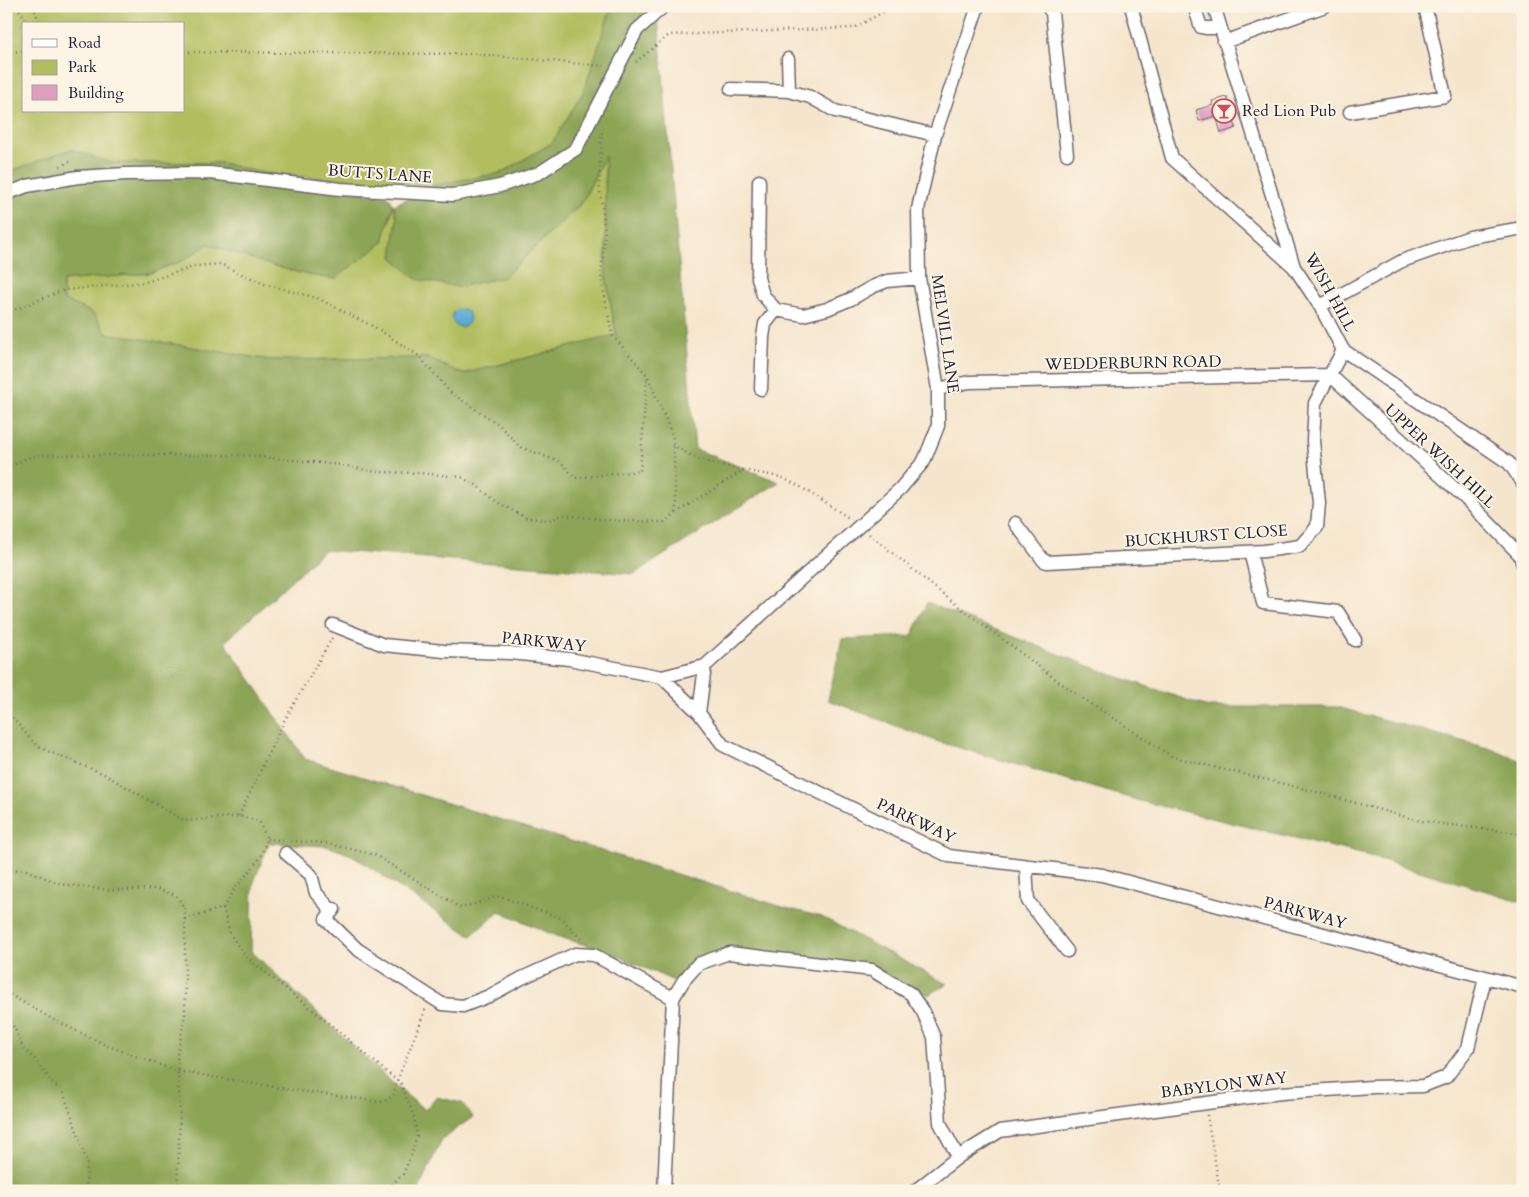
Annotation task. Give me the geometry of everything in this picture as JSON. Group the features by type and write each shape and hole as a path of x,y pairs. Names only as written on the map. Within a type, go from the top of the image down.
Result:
{"street":[{"name":"BUTTS LANE","path":"6,194 28,186 78,177 126,174 210,173 340,189 453,195 500,186 539,173 576,149 638,30 664,6"},
{"name":"MELVILL LANE","path":"705,666 900,489 924,461 938,426 938,389 919,278 918,209 935,135 978,6"},
{"path":"1048,6 1052,13 1067,154"},
{"path":"1131,6 1172,158 1294,267"},
{"path":"1194,6 1201,27 1220,28"},
{"name":"WISH HILL","path":"1214,6 1294,267 1320,306 1343,350 1509,463 1523,483"},
{"path":"1224,42 1325,6"},
{"path":"1350,112 1445,96 1425,6"},
{"path":"788,59 789,91"},
{"path":"731,89 789,91 810,97 835,111 935,135"},
{"path":"759,181 758,278 763,295 776,310 803,315 827,309 851,299 872,286 888,281 919,278"},
{"path":"1320,306 1402,261 1470,237 1523,228"},
{"path":"761,389 762,337 765,324 776,310"},
{"name":"BUCKHURST CLOSE","path":"1015,523 1044,561 1250,552 1300,546 1317,527 1319,503 1313,441 1316,402 1343,350"},
{"name":"WEDDERBURN ROAD","path":"938,389 969,382 1330,376"},
{"name":"UPPER WISH HILL","path":"1330,376 1465,498 1520,555 1523,564"},
{"path":"1250,552 1263,603 1338,612 1355,640"},
{"name":"PARKWAY","path":"335,626 384,645 444,651 510,653 569,659 662,677 699,713 723,745 949,856 1102,876 1523,988"},
{"path":"662,677 705,666 699,713"},
{"path":"286,853 311,875 316,894 333,910 326,919 357,949 442,1004 464,1006 489,996 522,978 575,954 594,954 673,998"},
{"path":"1026,866 1028,901 1067,951"},
{"path":"664,1191 673,998 684,980 698,964 728,953 872,970 911,994 923,1012 934,1037 940,1123 958,1157"},
{"name":"BABYLON WAY","path":"915,1191 958,1157 1000,1131 1281,1093 1372,1087 1423,1086 1446,1077 1468,1048 1485,978"}],"path":[{"path":"16,6 28,22"},
{"path":"33,6 39,22"},
{"path":"631,66 669,35 854,28 894,6"},
{"path":"6,52 22,51"},
{"path":"185,52 475,54 596,65"},
{"path":"602,121 599,183 605,231 601,276 612,335 647,375 673,437 676,513"},
{"path":"6,313 64,290 146,282 196,266 220,264 264,284 317,298 378,329 418,356 451,393 498,424 520,447 561,462 575,478 640,471 647,375"},
{"path":"672,445 700,460 780,477 799,486 859,525 949,599 1070,690 1173,757 1309,790 1420,821 1523,834"},
{"path":"6,468 30,457 41,455 242,455 342,465 376,472 420,472 460,478 476,485 497,502 527,518 549,520 564,515 618,521 664,522 743,470"},
{"path":"239,816 284,720 331,640 335,626"},
{"path":"6,710 34,743 47,751 104,774 185,820 239,816 259,821 267,839 260,858 233,891 223,908 185,919"},
{"path":"267,839 326,843 375,855 462,908 500,896 563,919 594,954"},
{"path":"6,869 26,870 61,884 111,890 156,889 176,894 186,908 185,1015 177,1056 180,1116 177,1191"},
{"path":"223,908 230,934 246,957 401,1084 414,1117 417,1135 412,1154 403,1174 385,1191"},
{"path":"6,992 52,1019 108,1046 177,1071 293,1090 383,1102 393,1096 397,1081 430,997"},
{"path":"6,1019 12,1025 23,1048 33,1057 54,1085 62,1090 87,1163 86,1191"},
{"path":"1205,1104 1220,1191"}],"green space":[{"path":"6,6 615,6 609,14 584,91 552,143 501,173 436,185 271,175 221,163 111,163 71,149 6,173"},
{"path":"615,6 657,6 695,449 779,482 634,574 324,550 225,642 305,759 786,908 822,917 947,984 928,995 872,967 714,957 676,982 606,951 556,936 499,911 471,936 352,855 327,846 269,843 253,884 251,951 398,1088 425,1110 436,1097 462,1103 473,1117 442,1139 418,1191 6,1191 6,173 71,149 111,163 221,163 307,184 389,197 393,205 383,242 335,279 286,269 208,244 186,259 150,273 63,281 63,299 94,314 106,333 271,360 427,358 463,374 616,335 606,276 605,156 582,202 504,277 458,287 416,279 392,257 397,218 394,205 436,185 501,173 552,143 584,91 609,14"},
{"path":"605,155 606,276 616,335 463,374 427,358 271,360 106,333 94,314 63,299 63,281 150,273 186,259 208,244 286,269 335,279 390,221 393,205 397,218 392,257 458,287 504,277 582,203"},
{"path":"927,603 1110,674 1208,707 1337,707 1495,750 1523,762 1523,902 1366,855 1140,801 936,741 828,700 842,639 912,636"}],"water":[{"path":"461,309 467,312 470,318 467,324 461,327 455,324 452,318 455,312"}],"building":[{"path":"1227,97 1236,128 1221,133 1216,116 1199,121 1196,110 1213,105 1212,101"}],"place":[{"name":"Red Lion Pub","path":"1224,111"}]}
